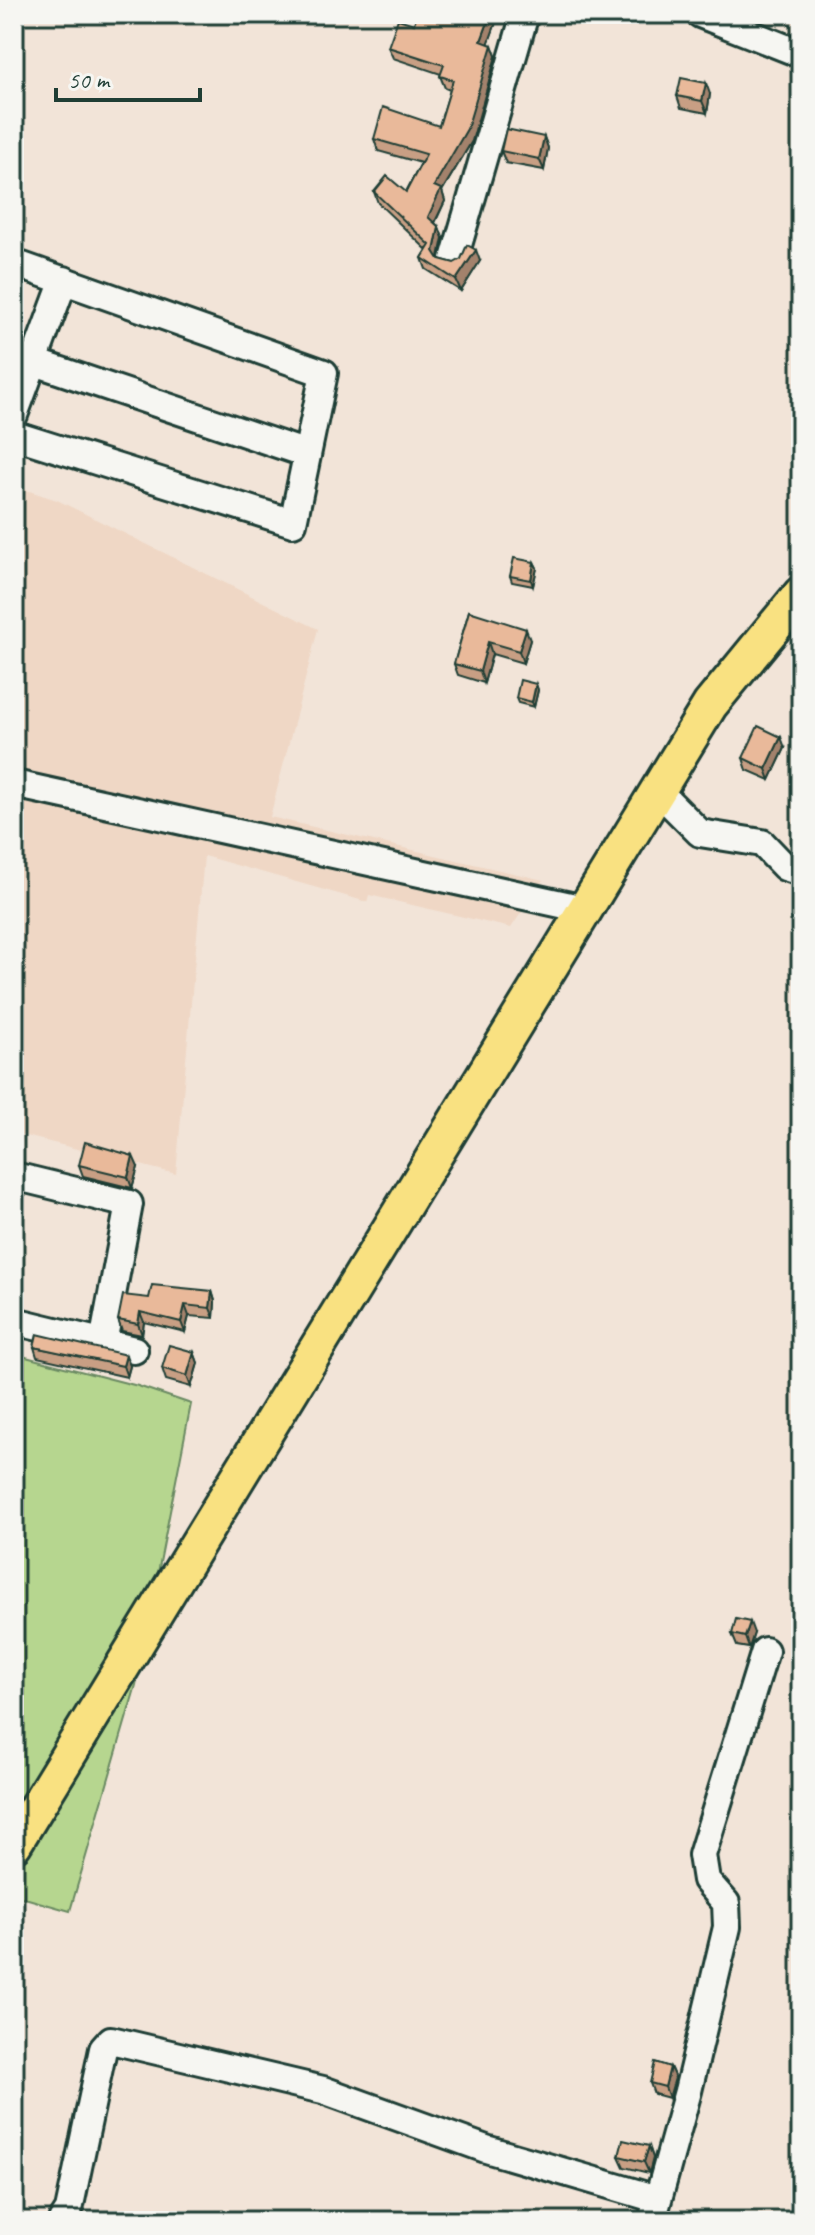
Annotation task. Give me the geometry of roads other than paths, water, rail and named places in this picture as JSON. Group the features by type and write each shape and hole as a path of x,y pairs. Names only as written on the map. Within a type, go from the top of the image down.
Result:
{"main road":[{"path":"14,1844 710,705 801,594"}],"street":[{"path":"454,259 525,14"},
{"path":"700,14 801,54"},
{"path":"14,263 324,373 293,523 14,435"},
{"path":"14,415 23,358 64,280"},
{"path":"23,358 307,454"},
{"path":"14,784 584,909"},
{"path":"657,790 700,833 743,837 762,843 785,867 801,872"},
{"path":"14,1176 129,1204 103,1343"},
{"path":"14,1321 134,1350"},
{"path":"62,2221 69,2210 103,2049 111,2040 323,2090 654,2210 688,2091 727,1927 726,1903 706,1880 702,1855 765,1651"}]}
